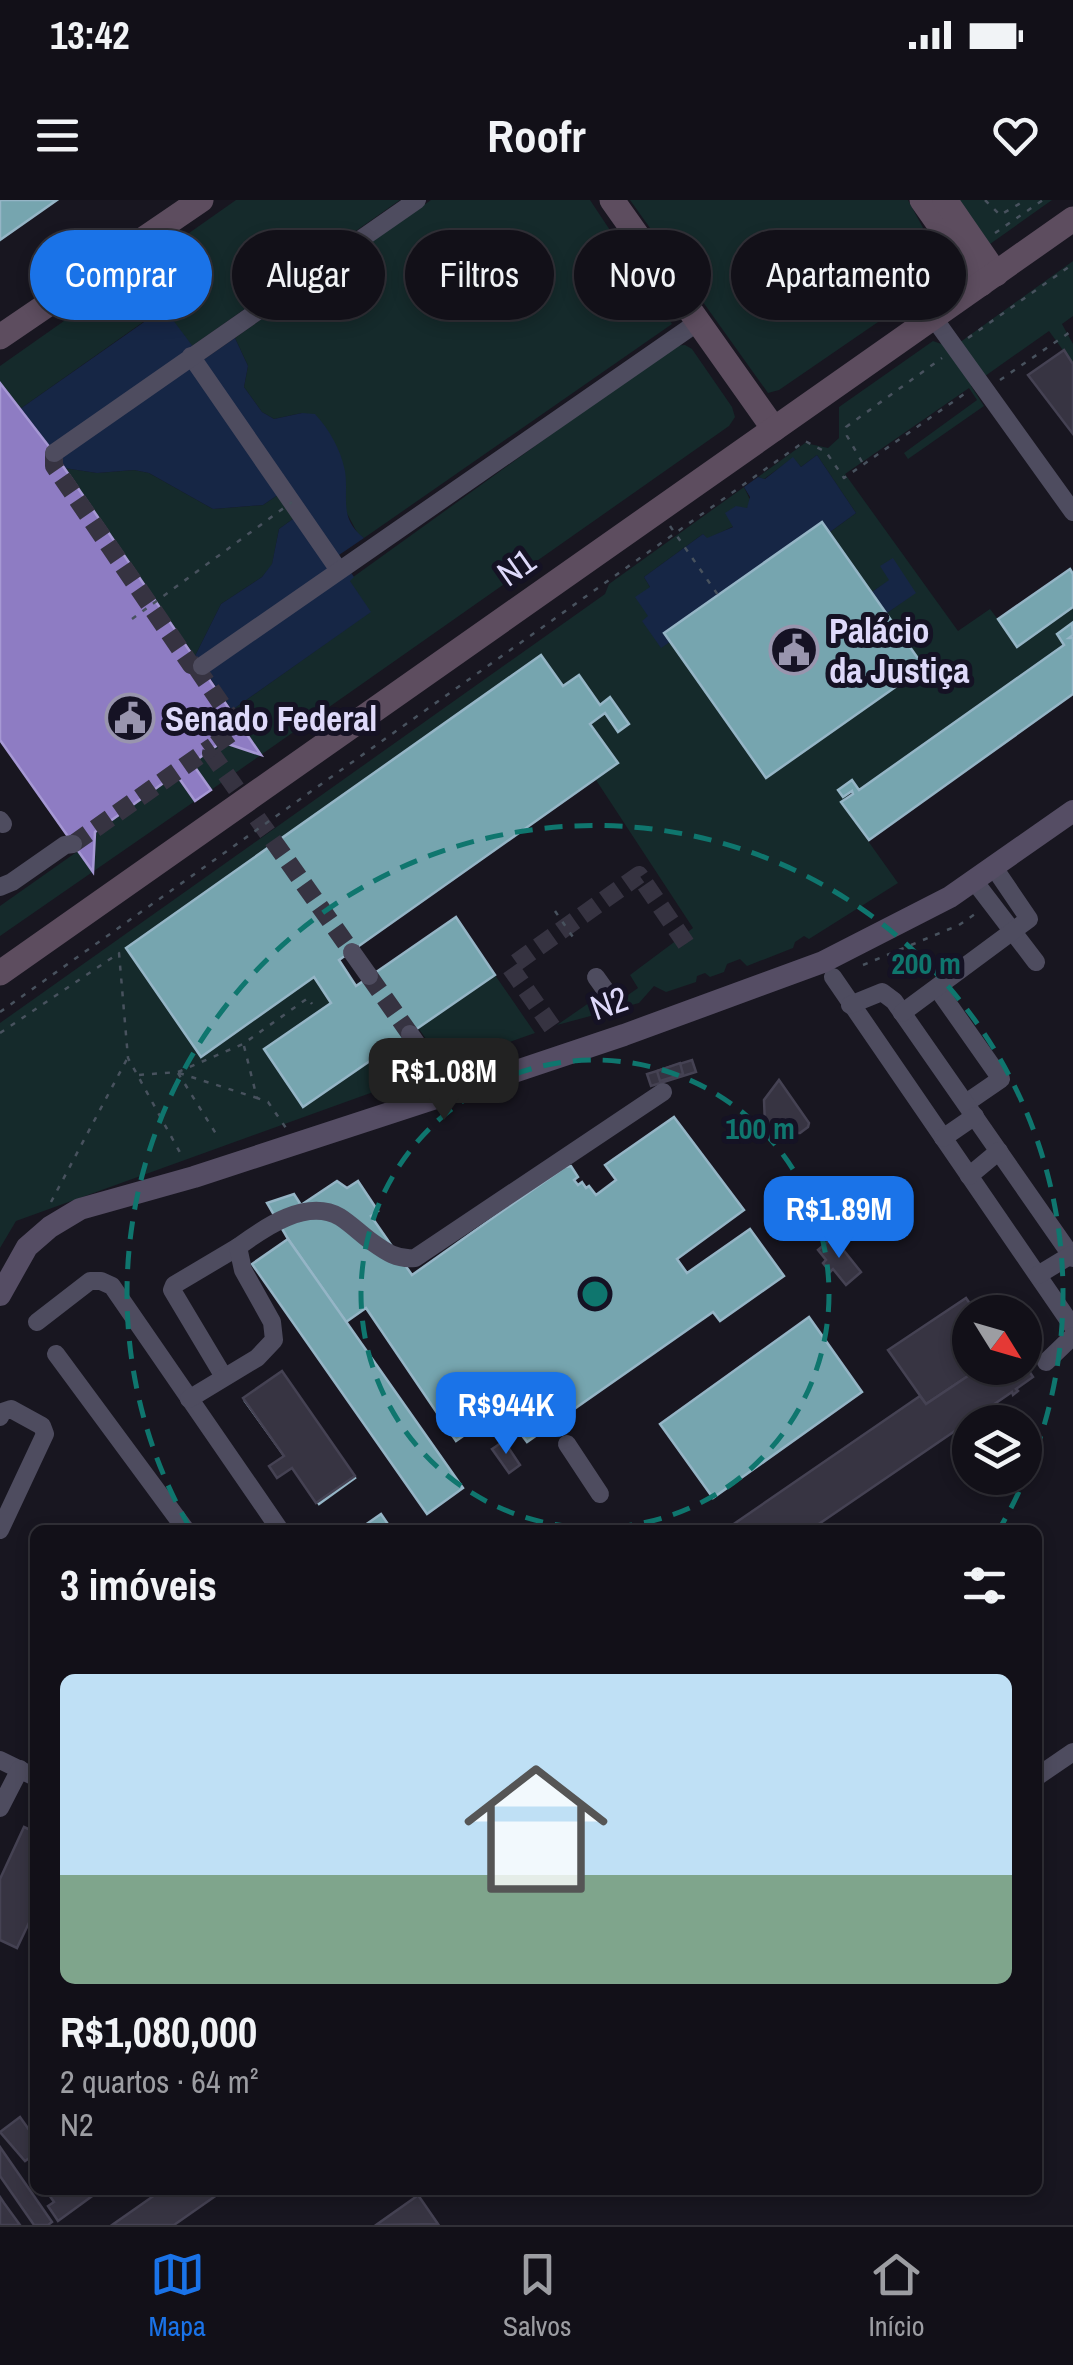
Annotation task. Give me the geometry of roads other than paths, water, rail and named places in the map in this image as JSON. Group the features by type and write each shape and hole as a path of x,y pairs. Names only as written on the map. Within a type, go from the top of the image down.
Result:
{"highway":[{"path":"0,337 200,200"},
{"path":"612,200 774,428"},
{"path":"922,200 988,278"},
{"path":"945,200 988,278"},
{"name":"N1","path":"966,294 1073,219"},
{"name":"N1","path":"0,972 930,320"}],"main road":[{"name":"N2","path":"0,1294 27,1247 80,1209 194,1177 451,1093 630,1033 822,962 897,927 974,882 1073,812"}],"lane":[{"path":"54,454 417,200"},
{"path":"936,320 1073,512"},
{"path":"202,666 338,568 698,322"},
{"path":"191,356 338,568"},
{"path":"0,887 65,845 73,844"},
{"path":"902,1012 1029,918 994,869"},
{"path":"974,882 1036,962"},
{"path":"352,952 369,976"},
{"path":"840,974 850,1005 1073,1327"},
{"path":"937,988 1001,1079 944,1138"},
{"path":"850,1005 882,992 888,994 970,1109 1072,1256 1038,1275"},
{"path":"410,1034 451,1093"},
{"path":"224,1377 172,1290 174,1285 263,1228 307,1211 322,1210 339,1217 386,1252 416,1258 663,1092"},
{"path":"969,1176 999,1151"},
{"path":"189,1399 258,1358 274,1340 274,1332 243,1270 238,1247"},
{"path":"37,1322 90,1281 112,1286 277,1525"},
{"path":"1046,1362 1073,1336"},
{"path":"56,1354 182,1525"},
{"path":"0,1417 10,1409 42,1426 45,1434 0,1530"},
{"path":"567,1444 600,1494"},
{"path":"1042,1773 1073,1752"},
{"path":"0,1760 27,1773 0,1808"}],"water":[{"path":"147,320 173,320 203,360 235,338 248,366 244,387 262,412 274,419 315,414 334,440 343,463 348,515 364,538 339,555 354,577 350,581 371,612 232,710 195,656 221,604 262,577 272,564 279,529 304,511 288,488 263,505 213,509 149,473 97,473 64,468 20,409"},
{"path":"817,455 856,513 830,532 821,522 665,633 670,642 661,648 642,621 648,616 635,597 650,587 644,577 703,534 707,538 733,527 725,513 736,506 747,508 750,497 744,487 758,477 765,479 793,457 801,467"},
{"path":"893,558 916,593 887,613 872,592 889,580 880,566"}],"tunnel":[{"path":"54,453 54,466 191,665 202,666"},
{"path":"196,667 235,724 234,731 213,746 211,753 352,952"},
{"path":"73,844 213,746"},
{"path":"552,1027 510,967 639,875 691,951"},
{"path":"369,976 410,1034"}],"place":[{"name":"Palácio da Justiça","path":"794,650"},
{"name":"Senado Federal","path":"130,718"}]}
